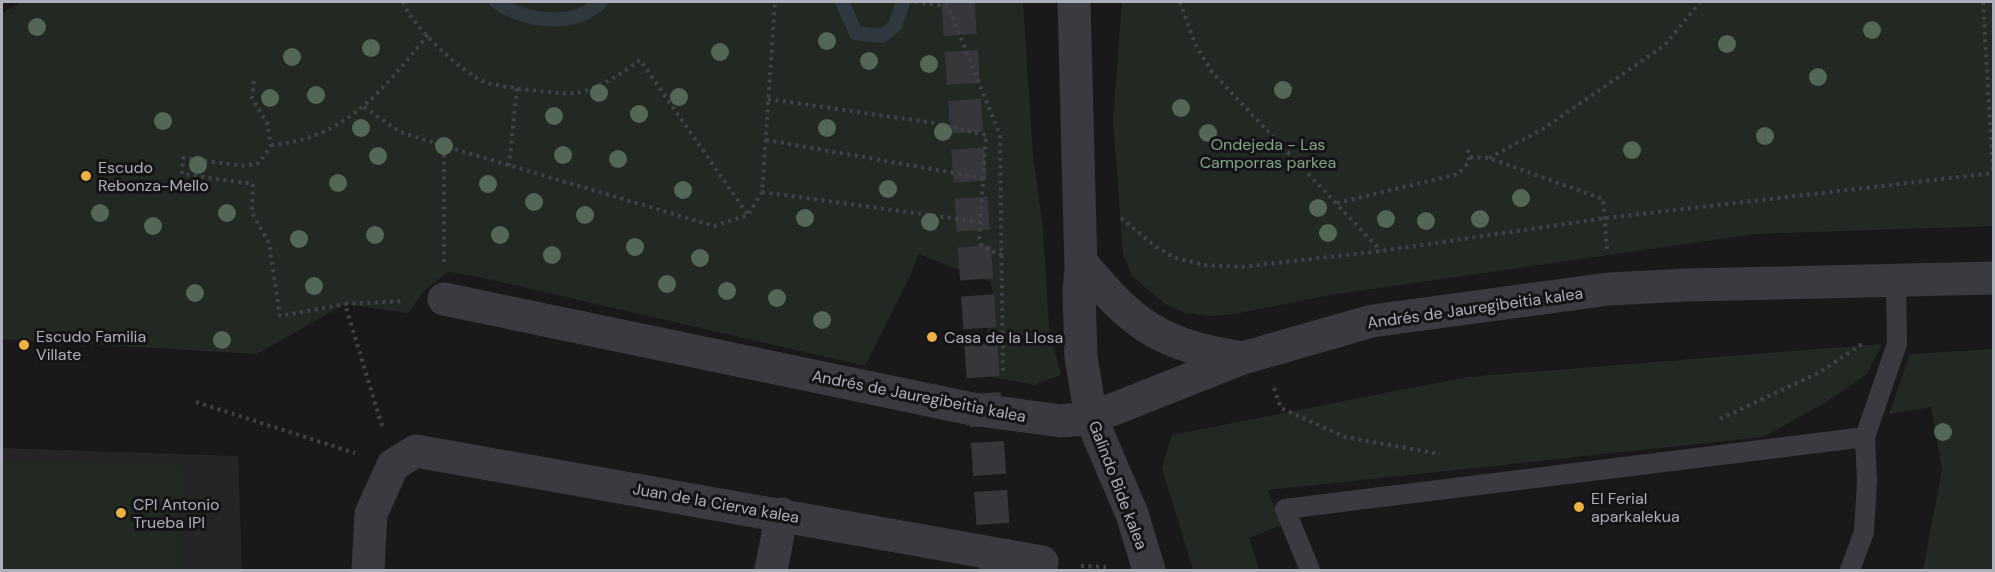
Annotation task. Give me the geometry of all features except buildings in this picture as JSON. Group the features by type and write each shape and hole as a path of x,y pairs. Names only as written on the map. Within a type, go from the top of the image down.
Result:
{"street":[{"name":"Galindo Bide kalea","path":"1074,2 1081,357 1091,418 1132,514 1147,562"},
{"name":"Galindo Bide kalea","path":"1080,277 1103,383 1120,396 1148,398"},
{"path":"1080,277 1130,317 1164,339 1214,353 1252,356"},
{"name":"Andrés de Jauregibeitia kalea","path":"444,299 1004,416 1061,421 1091,418 1148,398 1252,356 1372,321 1609,289 1994,278"},
{"name":"Juan de la Cierva kalea","path":"393,465 416,451 782,514 1041,566"},
{"path":"368,570 371,514 393,465"},
{"path":"771,570 782,514"}],"lane":[{"path":"1850,570 1864,532 1868,481 1865,436 1897,344 1896,280"},
{"path":"1310,570 1286,509 1865,436"}],"path":[{"path":"403,2 428,35 455,63 487,83 573,93 605,82 640,60 748,215"},
{"path":"364,107 400,132 714,225 748,215 762,192 775,2"},
{"path":"915,2 948,6 1000,135 1004,416"},
{"path":"1180,2 1195,44 1212,72 1382,251"},
{"path":"1489,158 1543,129 1665,45 1700,2"},
{"path":"1079,183 1155,246 1175,258 1205,265 1241,267 1382,251 1606,218 1993,173 1983,2"},
{"path":"271,145 296,143 311,137 364,107 379,93 428,35"},
{"path":"254,81 252,98 267,123 271,145 260,163 246,166 183,158 182,174 253,184 252,213 269,243 280,316 345,304 444,299 444,146"},
{"path":"509,165 517,86"},
{"path":"768,99 934,123 986,135 980,222 982,247 1002,255"},
{"path":"766,140 983,178"},
{"path":"1336,203 1458,174 1465,169 1470,157 1467,146"},
{"path":"1470,157 1489,158 1604,199 1609,289"},
{"path":"762,192 980,222"},
{"path":"345,304 393,465"},
{"path":"1714,422 1820,372 1867,341"},
{"path":"1252,356 1281,408 1345,436 1443,455"},
{"path":"196,402 393,465"},
{"path":"1041,566 1101,568 1147,562"}],"shaded area":[{"name":"CPI Antonio Trueba IPI","path":"2,448 238,456 242,570 2,570"}],"green space":[{"path":"22,2 1023,2 1033,155 1043,229 1049,328 1061,375 1034,385 992,377 974,368 995,308 991,282 918,254 910,276 865,366 479,277 448,272 425,290 408,313 345,304 257,354 2,339 2,13"},
{"name":"Ondejeda - Las Camporras parkea","path":"1122,2 1993,2 1993,226 1756,234 1330,295 1234,314 1210,316 1185,313 1165,304 1132,276 1123,254 1113,119"},
{"path":"1882,344 1867,374 1828,401 1763,437 1268,490 1281,525 1249,538 1259,570 1193,570 1162,468 1172,435 1467,377"},
{"path":"1993,349 1993,570 1923,570 1942,470 1931,407 1889,414 1910,354"},
{"name":"CPI Antonio Trueba IPI","path":"2,461 182,465 179,570 2,570"}],"waterway":[{"path":"496,2 520,14 548,19 577,16 590,11 601,2"},
{"path":"842,2 856,33 882,36 895,26 903,2"}],"tunnel":[{"path":"958,2 996,570"}],"place":[{"name":"Escudo Rebonza-Mello","path":"86,176"},
{"name":"Casa de la Llosa","path":"932,337"},
{"name":"Escudo Familia Villate","path":"24,345"},
{"name":"El Ferial aparkalekua","path":"1579,507"},
{"name":"CPI Antonio Trueba IPI","path":"121,513"}]}
